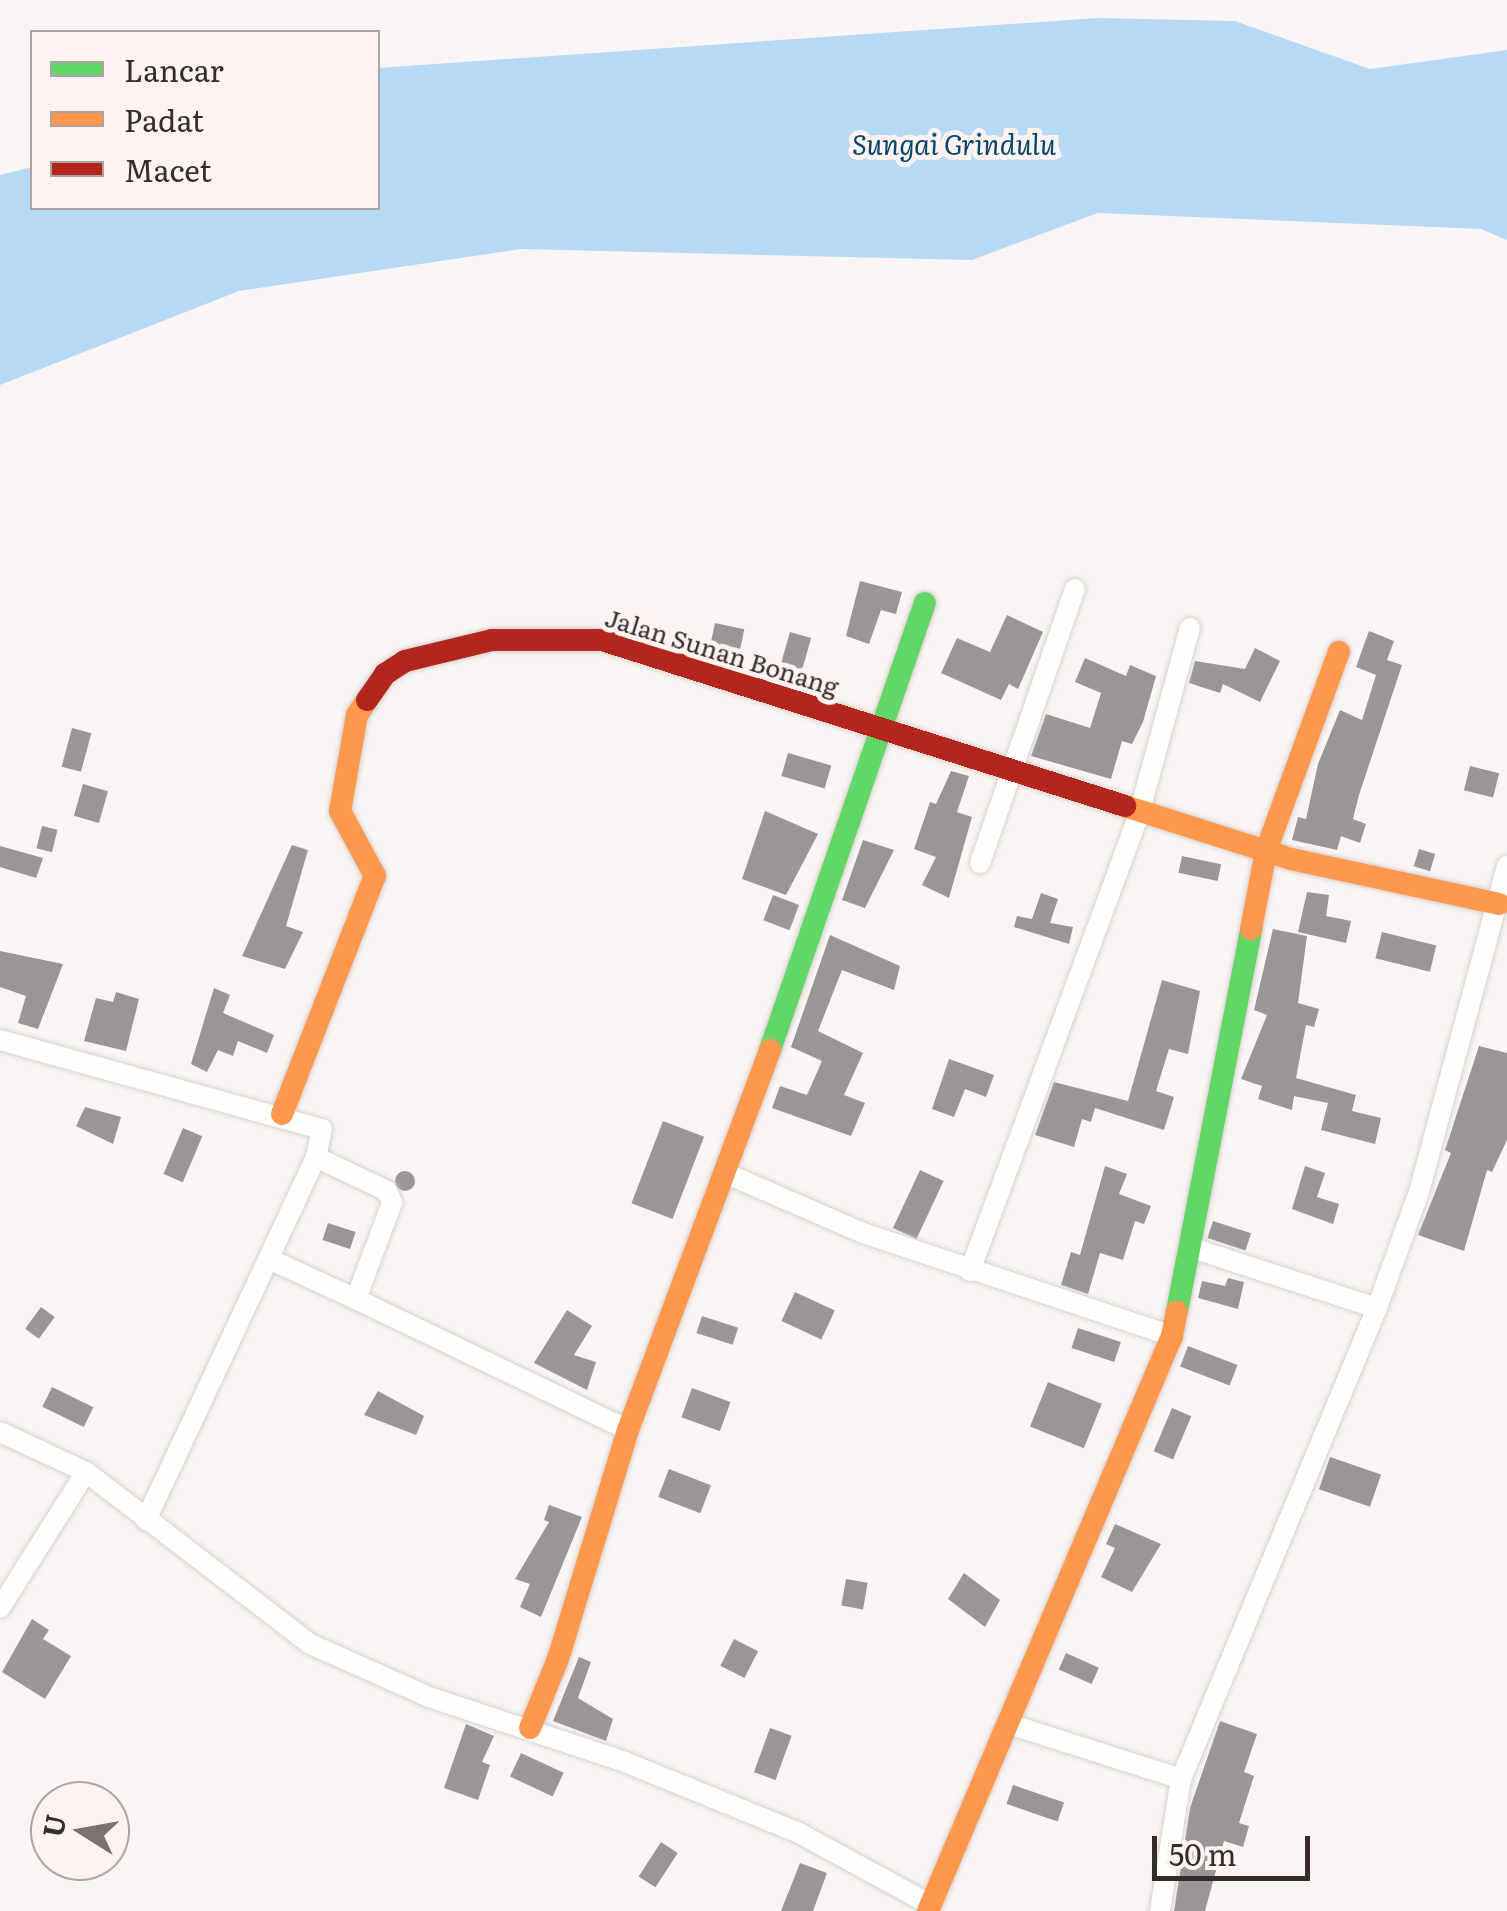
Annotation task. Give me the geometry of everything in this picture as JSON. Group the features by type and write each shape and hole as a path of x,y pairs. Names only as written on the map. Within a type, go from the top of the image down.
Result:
{"street":[{"path":"980,863 1075,589"},
{"path":"530,1728 558,1659 628,1430 726,1173 924,603"},
{"path":"970,1271 1139,814 1190,628"},
{"name":"Jalan Sunan Bonang","path":"282,1114 338,984 374,876 340,810 348,746 372,690 405,661 528,636 602,640 1139,814 1400,887 1498,904"},
{"path":"0,1432 86,1472 310,1644 429,1698 530,1728 798,1833 929,1908 1172,1336 1266,851 1339,652"},
{"path":"1160,1911 1180,1779 1378,1308 1445,1114 1507,866"},
{"path":"0,1040 282,1114 322,1129 316,1157 146,1520"},
{"path":"316,1157 387,1191 392,1203 356,1299"},
{"path":"726,1173 970,1271 1172,1336"},
{"path":"1189,1247 1378,1308"},
{"path":"269,1259 628,1430"},
{"path":"0,1608 86,1472"},
{"path":"1009,1724 1180,1779"}],"water":[{"name":"Sungai Grindulu","path":"1097,18 1235,21 1370,69 1507,50 1507,240 1481,229 1098,213 972,260 521,249 239,291 0,385 0,175 30,168 30,210 380,210 380,68"}],"building":[{"path":"860,581 902,592 896,614 881,610 869,644 846,636"},
{"path":"1007,615 1043,632 1018,689 1009,684 1001,700 941,673 957,638 990,652"},
{"path":"715,623 744,629 738,661 708,654"},
{"path":"1369,631 1394,641 1387,660 1402,665 1353,819 1366,824 1360,843 1341,836 1337,850 1292,840 1298,817 1306,819 1318,764 1340,710 1362,720 1376,675 1356,667"},
{"path":"790,632 811,638 799,679 778,673"},
{"path":"1255,648 1280,661 1260,702 1223,684 1220,693 1189,683 1195,661 1245,669"},
{"path":"1085,658 1126,676 1130,665 1156,676 1143,722 1132,744 1122,741 1111,779 1031,756 1046,714 1090,728 1101,693 1075,682"},
{"path":"72,728 91,733 81,772 62,767"},
{"path":"788,753 831,765 825,788 781,776"},
{"path":"1470,766 1499,773 1493,798 1464,790"},
{"path":"951,771 969,776 957,812 972,817 949,898 922,885 936,857 914,849 930,802 936,804"},
{"path":"83,784 108,791 99,823 74,816"},
{"path":"765,811 818,834 786,895 742,879"},
{"path":"42,826 58,830 52,852 36,848"},
{"path":"863,840 894,850 865,908 842,900"},
{"path":"292,845 308,850 286,926 303,932 285,969 242,956"},
{"path":"0,846 43,858 36,878 0,867"},
{"path":"1419,849 1435,854 1430,871 1414,866"},
{"path":"1182,856 1221,864 1218,881 1178,873"},
{"path":"1307,892 1329,895 1326,916 1351,921 1346,943 1298,932"},
{"path":"1041,893 1058,899 1050,923 1073,927 1069,944 1014,927 1017,916 1032,919"},
{"path":"773,895 799,905 789,930 763,920"},
{"path":"1273,929 1307,936 1298,1003 1319,1009 1314,1027 1306,1025 1296,1078 1356,1095 1352,1111 1381,1118 1375,1144 1321,1130 1328,1103 1294,1096 1292,1110 1258,1099 1262,1086 1241,1079 1267,1015 1254,1010"},
{"path":"1382,932 1436,946 1430,972 1375,958"},
{"path":"830,935 900,966 894,990 842,970 818,1031 863,1053 844,1095 865,1103 851,1136 772,1108 780,1086 807,1095 822,1061 791,1047"},
{"path":"0,951 63,964 38,1029 18,1023 26,996 0,987"},
{"path":"1162,980 1200,991 1188,1054 1169,1049 1156,1091 1174,1097 1164,1130 1095,1108 1091,1122 1082,1119 1074,1147 1035,1135 1054,1082 1128,1101"},
{"path":"214,988 230,995 223,1013 274,1035 267,1053 238,1041 233,1056 218,1050 207,1072 191,1064"},
{"path":"116,992 139,999 126,1051 84,1041 96,998 113,1002"},
{"path":"1479,1046 1507,1053 1507,1140 1492,1172 1487,1170 1464,1251 1418,1235 1451,1153 1445,1150"},
{"path":"949,1059 994,1075 986,1097 965,1089 954,1117 932,1109"},
{"path":"85,1107 121,1117 113,1144 76,1126"},
{"path":"663,1121 704,1137 673,1219 631,1203"},
{"path":"183,1128 202,1136 183,1182 163,1174"},
{"path":"1105,1166 1127,1174 1119,1194 1151,1206 1144,1224 1135,1221 1123,1260 1100,1253 1088,1294 1061,1285 1071,1252 1080,1255"},
{"path":"1305,1166 1325,1173 1317,1197 1339,1204 1333,1224 1292,1209"},
{"path":"920,1170 944,1181 917,1239 893,1228"},
{"path":"405,1171 415,1181 405,1191 395,1181"},
{"path":"1213,1221 1251,1233 1245,1250 1207,1238"},
{"path":"328,1223 356,1232 350,1249 322,1240"},
{"path":"1228,1278 1244,1282 1238,1309 1198,1298 1202,1281 1225,1286"},
{"path":"795,1292 835,1311 821,1340 781,1321"},
{"path":"41,1307 55,1317 39,1339 25,1329"},
{"path":"567,1310 592,1326 574,1355 596,1362 587,1390 534,1363"},
{"path":"702,1316 738,1328 733,1345 696,1333"},
{"path":"1078,1328 1121,1342 1114,1362 1072,1348"},
{"path":"1188,1346 1237,1365 1230,1386 1180,1367"},
{"path":"1048,1382 1102,1404 1084,1448 1030,1427"},
{"path":"52,1387 93,1407 84,1427 42,1407"},
{"path":"692,1388 731,1402 720,1431 681,1417"},
{"path":"378,1391 424,1416 416,1435 364,1415"},
{"path":"1172,1408 1191,1416 1173,1459 1154,1451"},
{"path":"1330,1457 1381,1475 1370,1507 1319,1489"},
{"path":"669,1469 711,1485 700,1513 658,1497"},
{"path":"549,1505 582,1517 541,1617 520,1607 530,1584 515,1579 549,1522 544,1520"},
{"path":"1115,1524 1161,1544 1132,1592 1101,1577 1115,1548 1106,1544"},
{"path":"964,1573 1000,1600 985,1627 948,1599"},
{"path":"846,1579 868,1583 863,1609 841,1606"},
{"path":"32,1619 49,1630 43,1639 71,1656 45,1699 2,1672"},
{"path":"734,1639 758,1651 744,1678 720,1666"},
{"path":"1066,1653 1099,1668 1092,1684 1059,1669"},
{"path":"579,1657 591,1662 578,1698 613,1719 606,1741 553,1721"},
{"path":"1220,1721 1257,1734 1244,1772 1254,1776 1239,1823 1249,1826 1243,1847 1224,1841 1205,1911 1174,1911 1190,1808"},
{"path":"466,1724 494,1736 482,1762 490,1765 478,1800 444,1788"},
{"path":"770,1728 792,1736 776,1780 754,1772"},
{"path":"521,1753 564,1773 553,1796 510,1777"},
{"path":"1013,1785 1064,1803 1058,1821 1006,1804"},
{"path":"661,1842 678,1853 655,1887 639,1876"},
{"path":"800,1863 827,1873 813,1911 781,1911"}],"traffic: fast":[{"path":"770,1050 925,603"},
{"path":"1177,1311 1251,929"}],"traffic: slow":[{"path":"1251,929 1266,851 1339,652"},
{"path":"282,1114 375,876 340,811 357,715 367,700"},
{"path":"1125,806 1291,859 1499,904"},
{"path":"530,1728 558,1659 628,1430 770,1050"},
{"path":"928,1911 1172,1336 1177,1311"}],"traffic: jam":[{"path":"367,700 385,674 405,661 492,640 602,640 1125,806"}]}
